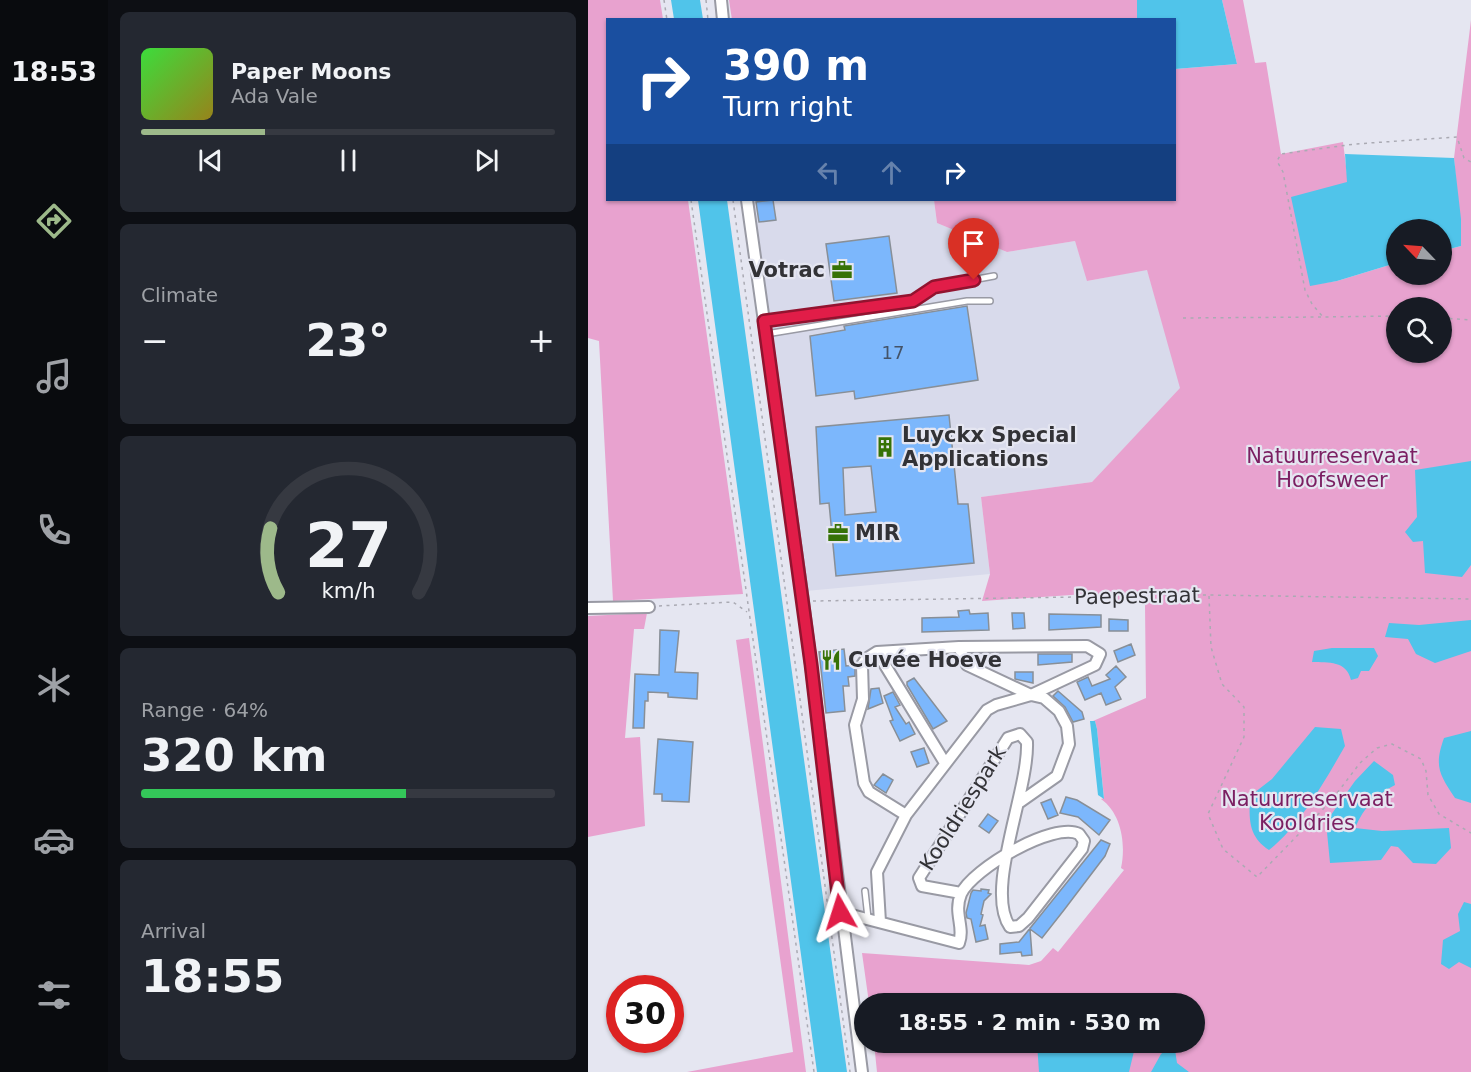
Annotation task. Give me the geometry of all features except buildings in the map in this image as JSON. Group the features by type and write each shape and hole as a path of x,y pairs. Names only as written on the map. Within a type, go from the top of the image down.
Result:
{"street":[{"path":"721,0 723,18"},
{"path":"747,201 803,601 840,912 862,1072"},
{"path":"588,608 649,607"},
{"name":"Kooldriespark","path":"880,922 878,872 906,815 987,710 996,705 1031,695 1095,665 1100,654 1087,646 959,647 877,652 945,764"},
{"path":"959,647 967,665 977,672 1031,695 1044,698 1059,711 1067,726 1069,744 1057,776 1020,802"},
{"path":"877,652 866,658 862,665 863,699 855,725 864,783 869,792 906,815"},
{"name":"Kooldriespark","path":"840,912 958,943 962,935 957,915 961,893 977,874 1004,855 1066,831 1079,834 1084,841 1082,849 1053,888 1019,926 1010,927 1004,918 1004,855 1020,802 1028,752 1027,742 1020,734 1008,738 919,878 922,886 961,893"}],"lane":[{"path":"764,321 913,301 934,287 993,276"},
{"path":"766,334 967,301 990,301"},
{"path":"865,891 868,918"}],"path":[{"path":"664,0 667,18"},
{"path":"706,0 708,18"},
{"path":"1323,317 1312,304 1305,290 1283,172 1277,161 1281,154 1355,144 1457,137 1464,158 1471,162"},
{"path":"691,201 748,612 777,793 814,1072"},
{"path":"733,201 850,1072"},
{"path":"1183,318 1386,316"},
{"path":"1452,319 1471,320"},
{"path":"1209,595 1211,647 1221,684 1244,707 1245,736 1208,814 1223,849 1257,877 1331,801 1360,763 1377,748 1392,744 1421,759 1426,771 1428,795 1439,814 1471,833"},
{"name":"Paepestraat","path":"803,601 1209,595 1471,599"},
{"path":"649,607 733,602 748,612"}],"shaded area":[{"path":"750,201 934,201 937,223 1007,252 1075,241 1088,281 1147,269 1181,388 1092,482 981,497 990,574 806,591"}],"green space":[{"path":"588,0 660,0 663,18 606,18 606,201 688,201 743,594 613,601 599,341 588,338"},
{"path":"729,0 1137,0 1137,18 732,18"},
{"path":"1222,0 1243,0 1255,63 1266,62 1281,154 1343,142 1348,182 1310,285 1337,281 1386,266 1386,285 1452,285 1452,248 1461,246 1454,158 1471,20 1471,1072 877,1072 875,1053 1205,1053 1205,993 868,993 862,953 1029,965 1041,961 1053,948 1058,952 1124,870 1121,868 1123,850 1121,830 1114,813 1101,799 1104,798 1097,729 1093,721 1146,698 1145,605 1086,594 982,601 990,574 981,497 1092,482 1180,388 1147,270 1087,281 1075,241 1007,252 937,223 934,201 1176,201 1176,69 1237,64"},
{"path":"647,613 644,629 634,629 625,738 640,737 645,826 588,837 588,616"},
{"path":"749,638 806,1072 687,1072 793,1052 736,640"}],"water":[{"path":"671,0 700,0 703,18 674,18"},
{"path":"1137,0 1222,0 1237,64 1176,69 1176,18 1137,18"},
{"path":"1345,154 1454,158 1461,219 1461,246 1452,248 1452,219 1386,219 1386,266 1337,281 1310,286 1291,197 1347,182"},
{"path":"698,201 727,201 847,1072 817,1072"},
{"path":"1471,461 1471,565 1462,577 1425,573 1423,541 1413,542 1405,532 1417,517 1415,470"},
{"path":"1471,620 1471,651 1435,663 1416,654 1408,639 1385,637 1389,623 1419,625"},
{"path":"1332,648 1374,648 1378,656 1369,671 1361,671 1358,678 1351,680 1349,674 1341,666 1312,662 1314,651"},
{"path":"1090,721 1095,721 1097,729 1104,799 1098,795"},
{"path":"1315,727 1341,729 1345,746 1302,815 1269,850 1253,833 1250,820 1250,796 1272,779"},
{"path":"1471,731 1471,803 1455,798 1442,776 1439,756 1444,738"},
{"path":"1374,761 1393,775 1395,785 1371,802 1355,828 1382,831 1449,828 1451,848 1436,864 1413,863 1398,847 1391,846 1381,860 1330,863 1326,822 1355,781"},
{"path":"1464,902 1471,904 1471,968 1459,962 1449,969 1441,964 1443,940 1460,931 1458,914"},
{"path":"1038,1053 1134,1053 1129,1072 1039,1072"},
{"path":"1176,1053 1177,1063 1189,1072 1151,1072 1161,1054"}],"place":[{"name":"Votrac","path":"842,270"},
{"name":"Luyckx Special Applications","path":"885,447"},
{"name":"MIR","path":"838,533"},
{"name":"Cuvée Hoeve","path":"831,660"}],"route":[{"path":"840,912 822,747 764,321 913,301 934,287 974,280"}],"park label":[{"name":"Natuurreservaat Hoofsweer","path":"1332,468"},
{"name":"Natuurreservaat Kooldries","path":"1307,811"}]}
